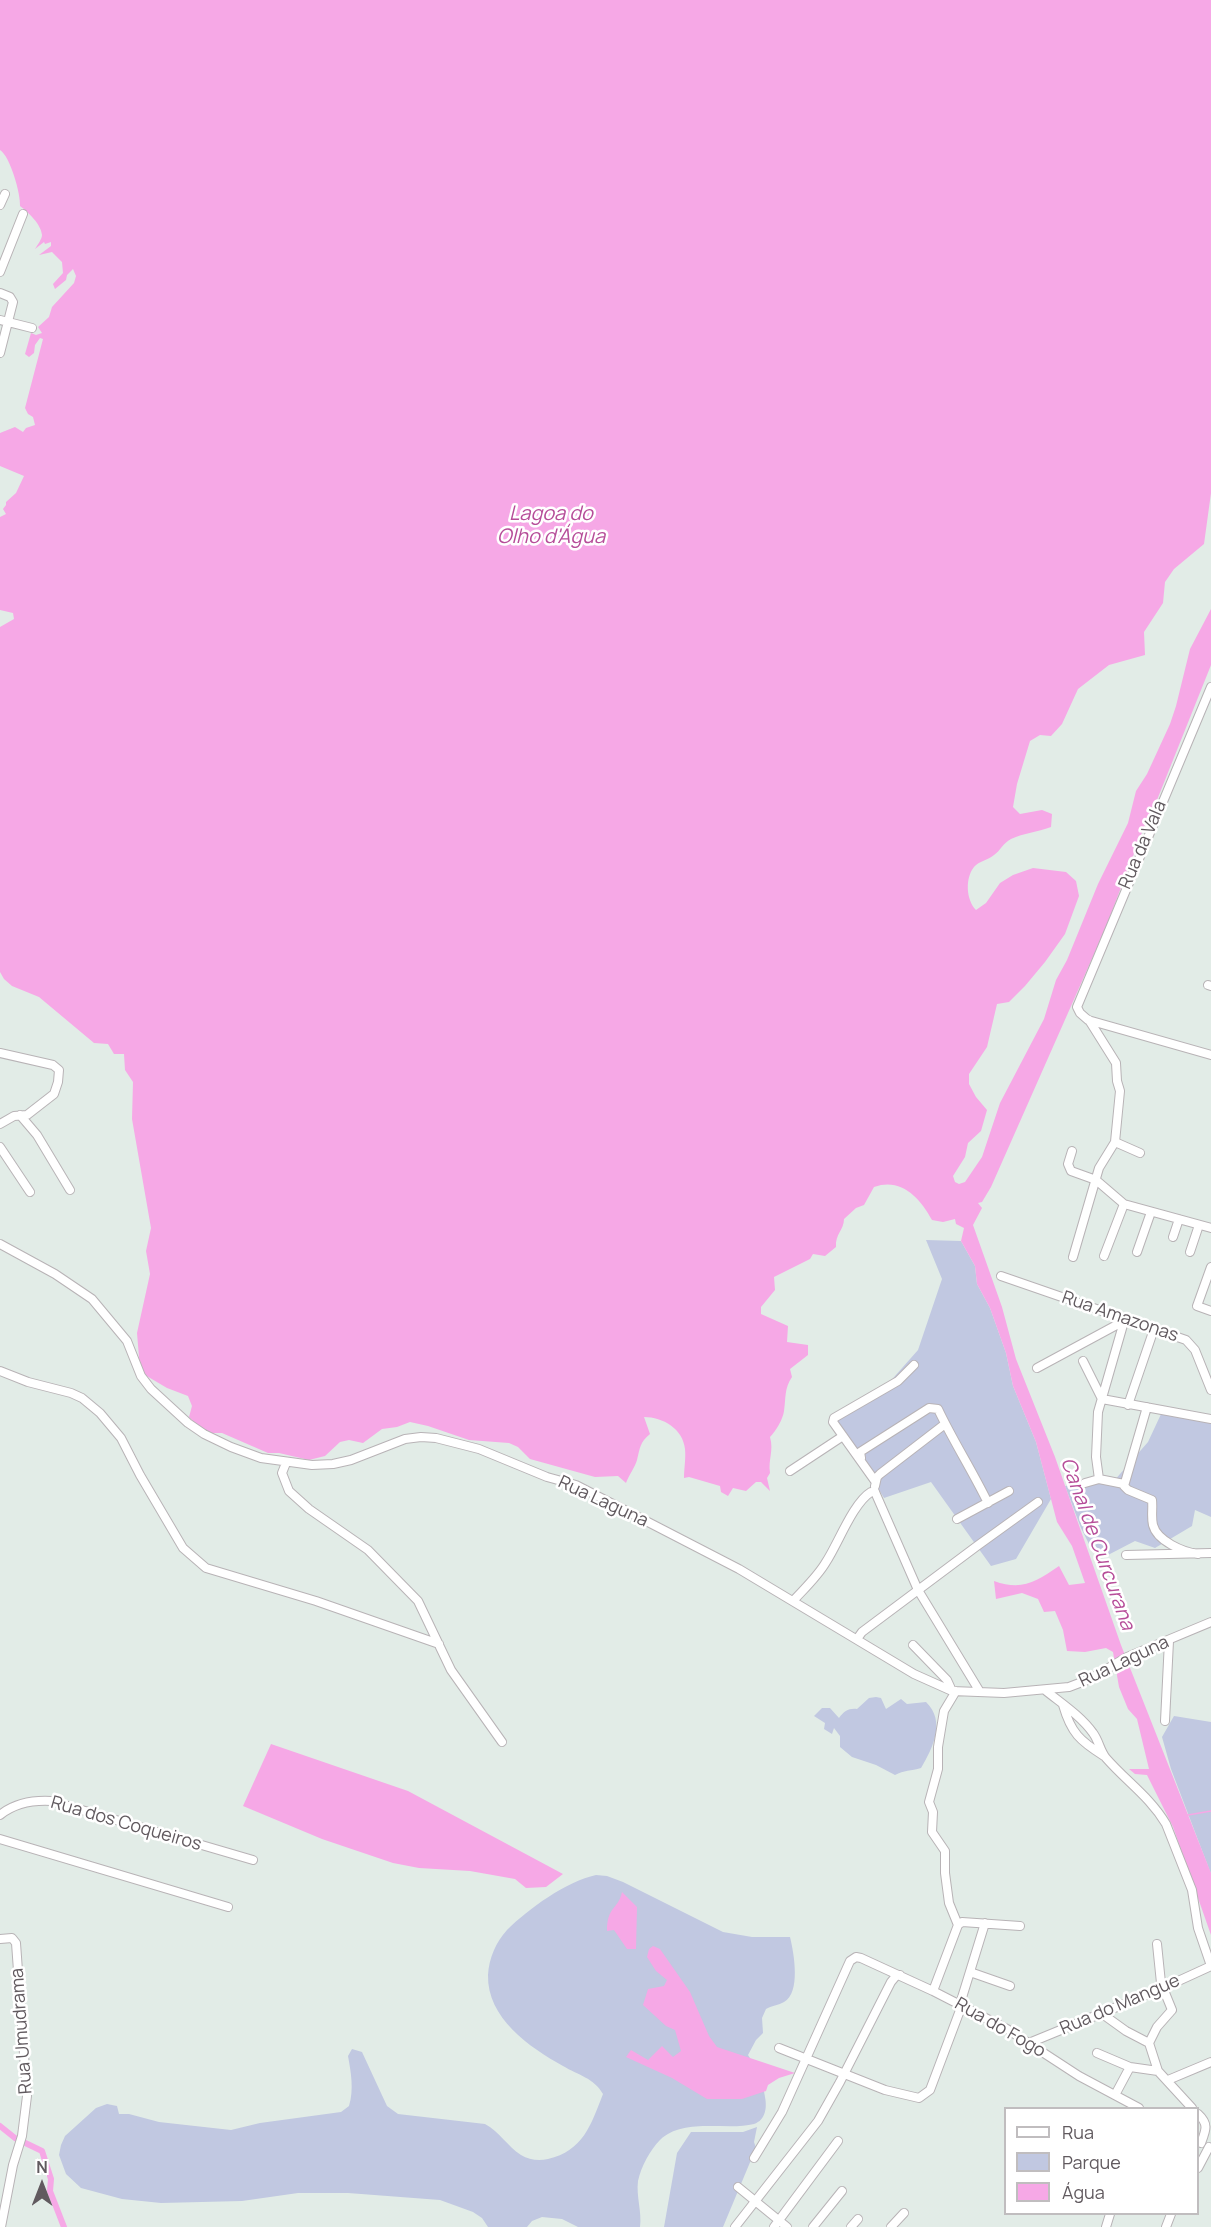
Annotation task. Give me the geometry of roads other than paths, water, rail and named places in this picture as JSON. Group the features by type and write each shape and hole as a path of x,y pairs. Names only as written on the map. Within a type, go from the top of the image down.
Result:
{"street":[{"path":"0,205 5,194"},
{"path":"0,273 23,214"},
{"path":"0,293 10,297 13,302 4,321 0,353"},
{"path":"4,321 32,328"},
{"name":"Rua da Vala","path":"1089,1020 1080,1013 1077,1004 1211,687"},
{"path":"1089,1020 1211,1055"},
{"path":"1073,1257 1101,1163 1115,1143 1120,1091 1117,1081 1118,1067 1089,1020"},
{"path":"0,1053 53,1065 59,1070 54,1094 27,1115 8,1118 0,1124"},
{"path":"20,1115 37,1135 70,1190"},
{"path":"1115,1143 1140,1153"},
{"path":"0,1148 30,1192"},
{"path":"1072,1151 1068,1164 1071,1171 1096,1180 1124,1204 1211,1228"},
{"path":"1104,1256 1124,1204"},
{"path":"1137,1251 1151,1212"},
{"path":"1173,1237 1179,1219"},
{"path":"1190,1251 1199,1225"},
{"name":"Rua Laguna","path":"0,1244 55,1274 92,1299 127,1341 141,1376 151,1389 188,1423 204,1434 231,1447 261,1458 286,1463 333,1464 367,1455 405,1439 436,1437 469,1446 547,1477 576,1485 739,1569 914,1674 954,1691 1004,1693 1069,1687 1113,1664 1211,1622"},
{"path":"1211,1267 1197,1306 1211,1311"},
{"name":"Rua Amazonas","path":"1001,1276 1180,1337 1191,1344 1211,1390"},
{"path":"1037,1368 1124,1319"},
{"path":"1099,1479 1096,1433 1102,1399 1124,1319"},
{"path":"1128,1405 1154,1329"},
{"path":"1083,1361 1102,1399"},
{"path":"876,1481 833,1422 834,1418 898,1381 914,1365"},
{"path":"0,1371 28,1382 71,1393 82,1398 100,1413 121,1438 183,1548 206,1568 316,1601 439,1644"},
{"path":"1102,1399 1211,1419"},
{"path":"1124,1484 1148,1407"},
{"path":"861,1458 860,1452 929,1408 938,1409 988,1503"},
{"path":"945,1424 880,1474 876,1481 875,1492 918,1590 980,1692"},
{"path":"790,1471 843,1436"},
{"path":"286,1463 282,1473 289,1491 309,1509 368,1550 418,1601 451,1670 502,1742"},
{"path":"1085,1483 1099,1479 1124,1484 1128,1490 1152,1500 1152,1521 1156,1533 1182,1550 1198,1554"},
{"path":"957,1519 1009,1491"},
{"path":"793,1601 826,1563 864,1499 871,1492 875,1492"},
{"path":"857,1639 862,1632 1038,1503"},
{"path":"1126,1555 1211,1553"},
{"path":"1165,1721 1169,1641"},
{"path":"913,1645 947,1680 954,1691 942,1718 938,1769 929,1802 933,1812 932,1832 945,1851 949,1903 958,1925"},
{"path":"1045,1690 1093,1732 1104,1756"},
{"path":"1063,1704 1068,1722 1075,1734 1085,1744 1104,1756 1152,1803 1166,1824 1192,1890 1198,1928 1211,1966"},
{"name":"Rua dos Coqueiros","path":"0,1815 7,1809 22,1803 33,1800 51,1801 253,1860"},
{"path":"0,1839 130,1880 228,1907"},
{"path":"933,1990 958,1925 962,1922 1020,1926"},
{"path":"779,2048 903,2095 914,2098 922,2097 930,2090 961,2005 985,1923"},
{"name":"Rua Umudrama","path":"0,1940 14,1940 27,2078 21,2140 1,2227"},
{"path":"1157,1944 1163,1988 1172,2010 1157,2027 1149,2043 1158,2072"},
{"name":"Rua do Fogo","path":"806,2058 850,1961 856,1957 933,1990 961,2005 1136,2107"},
{"name":"Rua do Mangue","path":"1029,2043 1211,1966"},
{"path":"970,1972 1010,1986"},
{"path":"735,2227 818,2121 891,1982 900,1975"},
{"path":"1101,2013 1126,2031 1149,2043"},
{"path":"1097,2053 1130,2067 1158,2072 1168,2080 1190,2107"},
{"path":"754,2158 782,2112 806,2058"},
{"path":"1168,2080 1211,2062"},
{"path":"1115,2095 1130,2067"},
{"path":"1199,2116 1207,2126 1205,2145 1199,2162"},
{"path":"776,2224 838,2141"},
{"path":"738,2187 755,2200 776,2224 787,2227"},
{"path":"813,2227 842,2191"},
{"path":"891,2227 904,2213"},
{"path":"851,2227 858,2219"}],"water":[{"name":"Lagoa do Olho d'Água","path":"0,0 1211,0 1211,493 1204,544 1174,569 1165,582 1163,603 1144,632 1145,655 1109,665 1078,689 1062,724 1051,736 1040,735 1030,741 1017,784 1013,807 1020,814 1042,810 1052,814 1051,827 1011,839 994,855 976,865 969,877 970,901 976,910 986,903 1000,883 1013,875 1033,868 1066,872 1076,881 1079,896 1065,934 1045,962 1009,1002 997,1004 987,1047 969,1074 969,1084 987,1110 981,1131 968,1143 965,1157 953,1176 955,1182 959,1184 965,1182 982,1157 1000,1103 1044,1019 1056,980 1067,960 1098,884 1128,823 1136,791 1147,774 1170,724 1190,649 1211,609 1211,665 1157,800 1159,805 1146,822 1106,927 991,1187 982,1202 978,1203 982,1208 973,1225 1002,1307 1016,1359 1055,1457 1121,1645 1211,1873 1211,1935 1173,1827 1147,1775 1135,1774 1129,1769 1149,1769 1137,1719 1128,1709 1119,1687 1113,1652 1106,1648 1085,1652 1067,1651 1063,1630 1055,1611 1044,1612 1038,1599 1022,1593 996,1599 994,1581 1021,1585 1036,1580 1059,1566 1069,1585 1085,1583 1072,1546 1057,1522 1036,1442 1013,1386 1006,1353 990,1308 977,1284 975,1266 961,1241 964,1228 956,1224 955,1219 943,1222 932,1220 922,1204 901,1187 884,1185 874,1187 864,1205 856,1208 844,1219 836,1247 825,1256 813,1254 810,1259 774,1277 775,1290 761,1307 761,1314 788,1326 787,1342 808,1345 808,1355 790,1369 792,1377 786,1390 783,1414 779,1425 770,1437 770,1473 767,1478 770,1491 761,1482 756,1482 746,1491 733,1488 728,1496 721,1492 720,1486 689,1477 684,1478 685,1449 680,1436 665,1422 644,1417 650,1434 642,1443 636,1463 626,1483 618,1476 595,1477 530,1459 518,1447 509,1443 469,1440 410,1422 382,1429 363,1443 349,1440 340,1442 325,1456 309,1460 279,1453 268,1453 222,1433 201,1430 189,1417 192,1406 188,1396 167,1388 145,1375 140,1369 137,1333 150,1274 146,1251 151,1228 132,1119 133,1082 125,1070 124,1054 114,1054 108,1044 94,1043 39,997 12,986 0,972 0,627 14,619 13,613 0,610 0,517 6,514 3,509 6,502 16,493 24,476 0,466 0,433 15,427 23,432 26,428 35,425 33,417 25,408 43,339 40,338 35,345 34,353 29,357 25,354 31,333 36,335 42,333 38,327 49,317 52,307 74,283 76,276 73,269 67,275 66,280 55,289 53,284 63,273 62,262 52,252 39,255 51,246 51,242 45,244 44,242 35,249 42,235 41,231 34,219 20,206 14,176 0,150"},
{"path":"271,1744 408,1791 563,1874 546,1887 526,1888 515,1879 470,1871 419,1868 393,1863 322,1839 243,1806"},
{"path":"622,1892 637,1907 636,1949 627,1949 614,1930 607,1931 609,1917"},
{"path":"653,1946 660,1949 690,1992 709,2036 717,2047 795,2073 779,2078 768,2085 766,2091 742,2099 707,2099 672,2078 626,2057 631,2050 648,2060 662,2046 673,2057 681,2051 675,2030 666,2026 643,2005 648,1989 664,1986 667,1980 656,1971 647,1957 649,1949"}],"waterway":[{"path":"1188,1815 1211,1811"},
{"path":"0,2126 15,2138 42,2151 51,2179 50,2191 64,2227"}],"water label":[{"name":"Canal de Curcurana","path":"1097,1544"}]}
